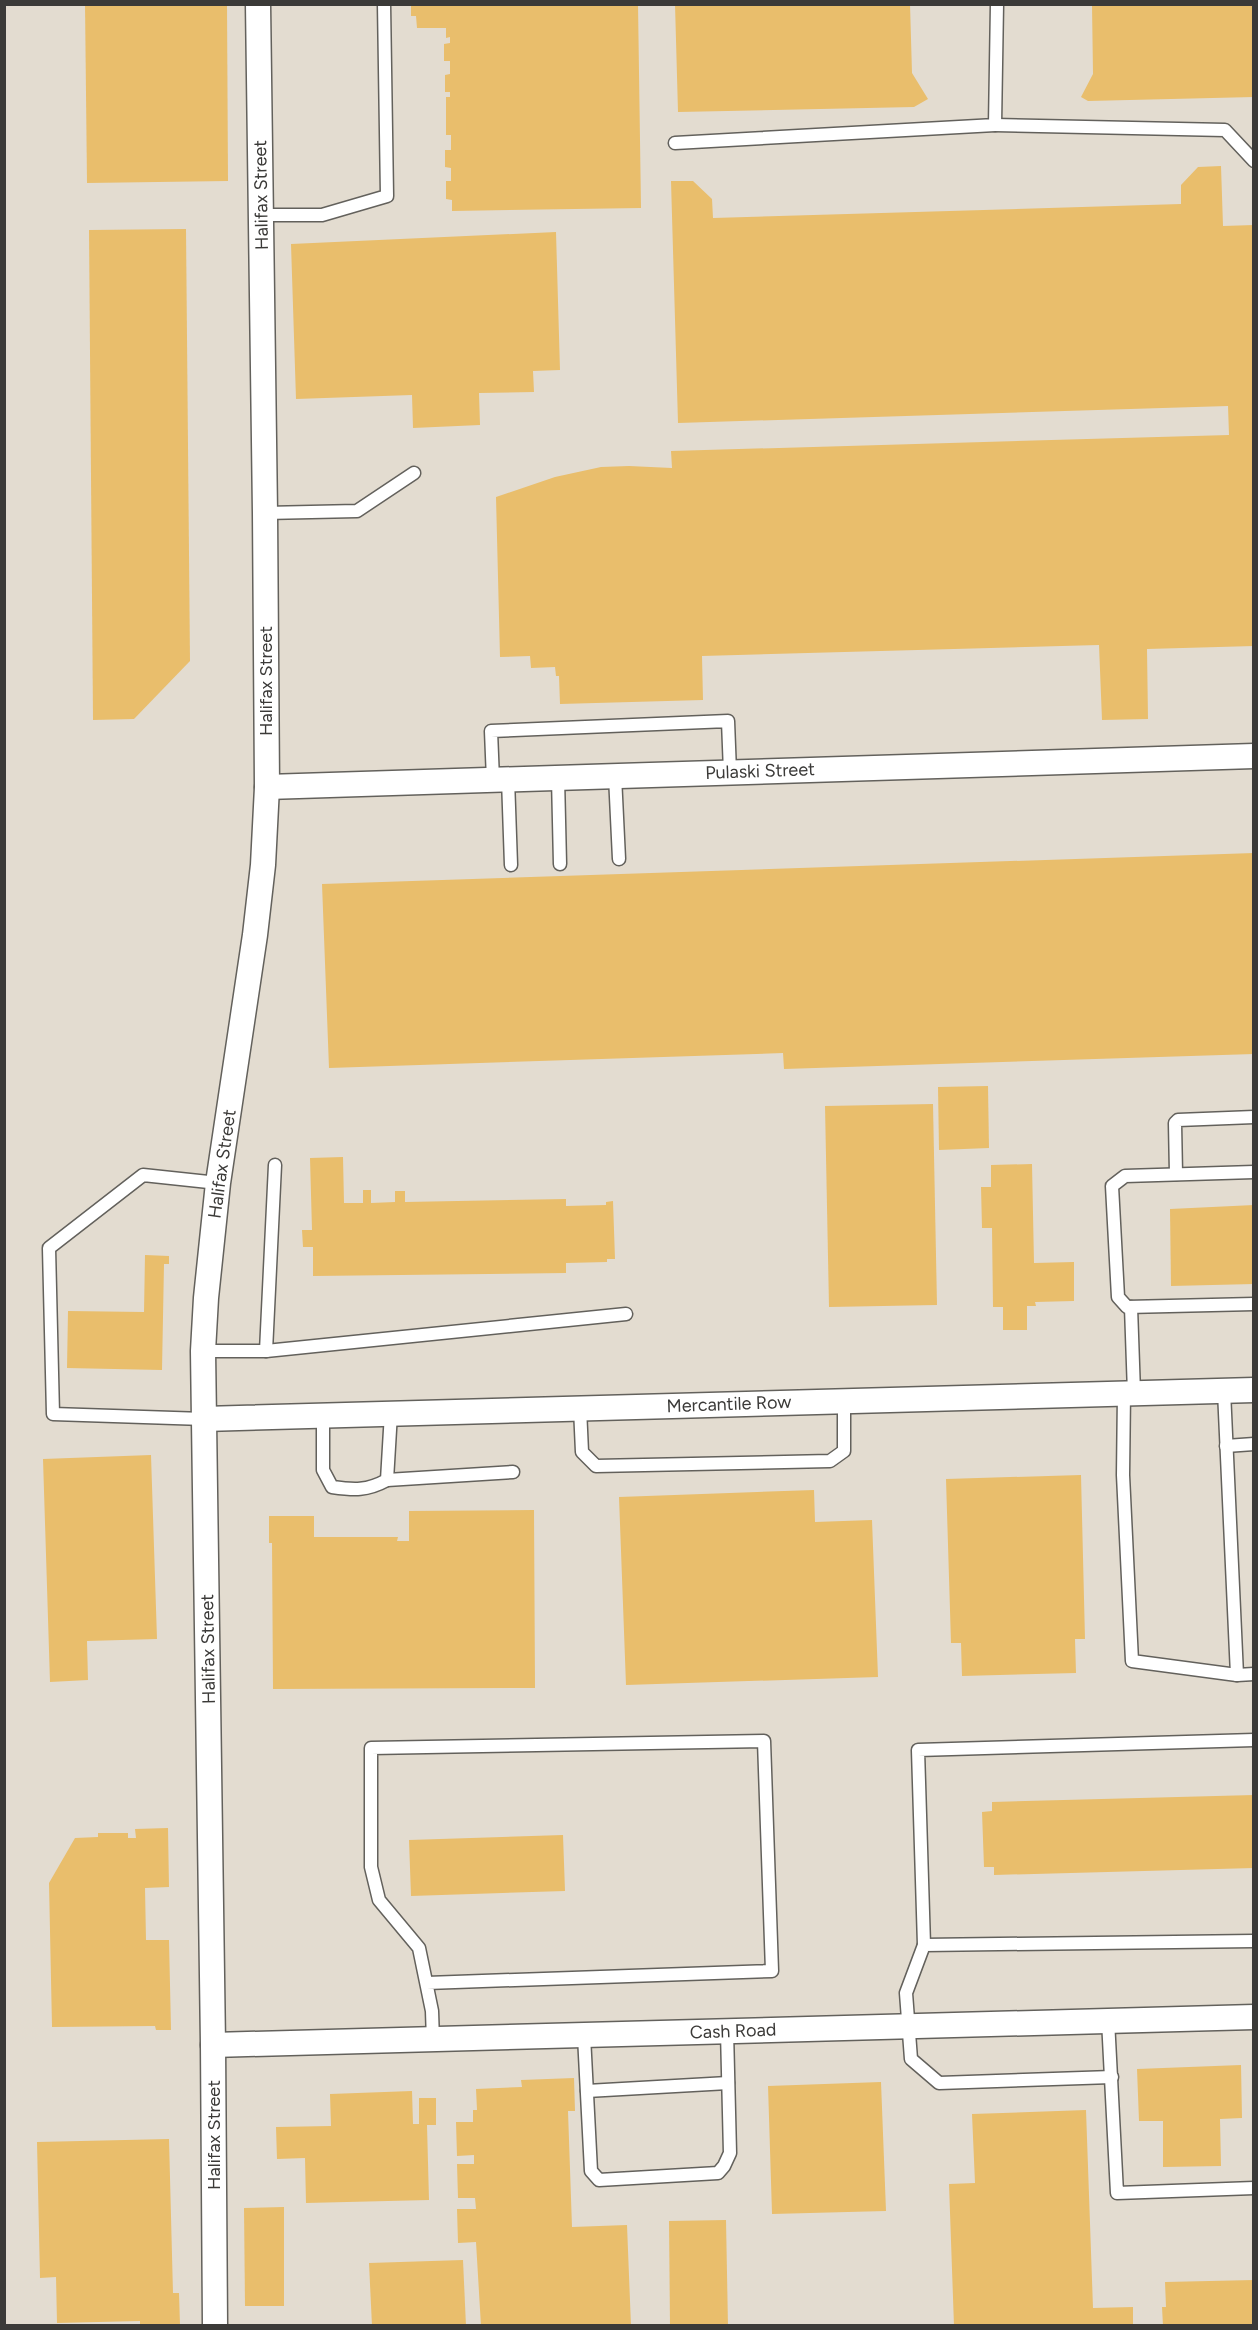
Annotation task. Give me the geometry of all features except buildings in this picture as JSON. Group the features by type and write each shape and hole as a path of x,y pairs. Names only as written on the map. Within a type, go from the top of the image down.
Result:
{"street":[{"name":"Halifax Street","path":"215,2325 203,1351 218,1183 255,935 263,865 267,787 258,4"},
{"name":"Pulaski Street","path":"267,787 1254,756"},
{"name":"Mercantile Row","path":"204,1419 1254,1390"},
{"name":"Cash Road","path":"213,2045 433,2041 1254,2017"}],"lane":[{"path":"261,215 322,215 387,195 384,4"},
{"path":"995,125 998,4"},
{"path":"675,143 995,125 1225,130 1254,161"},
{"path":"265,513 357,511 414,473"},
{"path":"511,865 491,730 728,720 730,772"},
{"path":"615,776 619,859"},
{"path":"558,778 560,864"},
{"path":"1176,1174 1175,1123 1178,1120 1254,1118"},
{"path":"266,1351 275,1165"},
{"path":"1254,1172 1125,1176 1112,1186 1118,1297 1127,1307 1254,1304"},
{"path":"204,1419 53,1414 49,1248 143,1174 218,1183"},
{"path":"1131,1307 1129,1393 1123,1475 1132,1661 1238,1675 1254,1674"},
{"path":"203,1351 266,1351 626,1314"},
{"path":"1224,1391 1238,1675"},
{"path":"580,1408 582,1452 596,1466 830,1461 844,1450 844,1401"},
{"path":"387,1480 391,1413"},
{"path":"323,1415 323,1470 332,1487 373,1488 387,1480 513,1472"},
{"path":"1226,1446 1254,1444"},
{"path":"1112,2078 939,2083 911,2059 906,1993 924,1945 918,1750 1254,1740"},
{"path":"427,1983 772,1971 764,1741 371,1748 371,1867 379,1900 419,1948 432,2012 433,2041"},
{"path":"924,1945 1254,1941"},
{"path":"1108,2020 1117,2193 1254,2188"},
{"path":"584,2036 591,2171 599,2180 718,2173 730,2153 727,2031"},
{"path":"587,2091 728,2083"}],"shaded area":[{"path":"5,5 1253,5 1253,2325 5,2326"}]}
